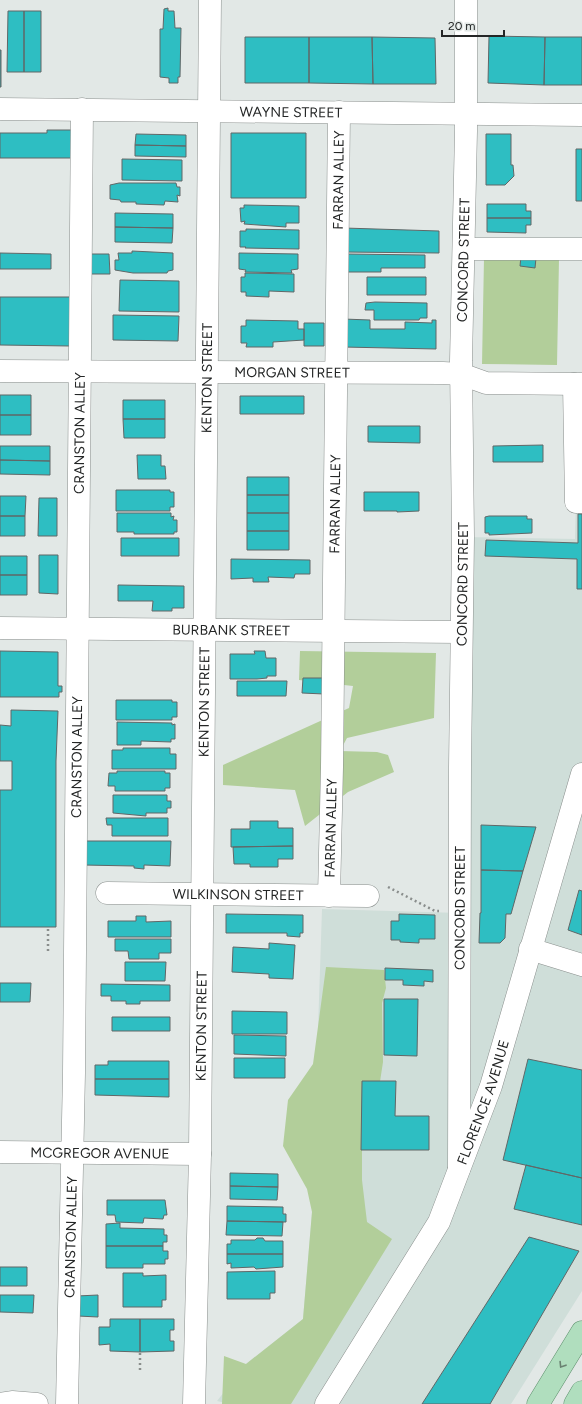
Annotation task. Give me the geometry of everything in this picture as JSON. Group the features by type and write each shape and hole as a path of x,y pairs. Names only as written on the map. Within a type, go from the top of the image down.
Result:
{"main road":[{"path":"538,1404 582,1332"},
{"path":"575,1404 582,1392"}],"street":[{"name":"KENTON STREET","path":"194,1404 200,1154 210,0"},
{"name":"CONCORD STREET","path":"459,1169 461,632 463,537 462,374 466,113 466,0"},
{"name":"WAYNE STREET","path":"0,109 582,115"},
{"name":"CRANSTON ALLEY","path":"67,1404 72,1153 81,372 82,109"},
{"name":"FARRAN ALLEY","path":"328,896 333,630 339,112"},
{"path":"464,249 582,250"},
{"name":"MORGAN STREET","path":"0,371 462,374 486,383 578,384"},
{"path":"578,384 579,502"},
{"name":"BURBANK STREET","path":"0,628 461,632"},
{"name":"FLORENCE AVENUE","path":"326,1404 439,1222 490,1086 582,774"},
{"name":"WILKINSON STREET","path":"107,894 328,896 376,890"},
{"path":"530,949 582,965"},
{"name":"MCGREGOR AVENUE","path":"0,1152 200,1154"},
{"path":"0,1404 12,1402 37,1404"}],"path":[{"path":"376,890 435,911"},
{"path":"48,927 48,951"},
{"path":"140,1352 140,1370"}],"shaded area":[{"path":"576,502 582,502 582,1291 511,1404 230,1404 217,1401 246,1364 303,1319 312,1212 322,909 460,913 463,537 575,539"}],"green space":[{"path":"484,258 559,259 557,365 482,364"},
{"path":"300,651 436,653 434,718 347,738 340,751 377,752 388,755 394,772 348,792 305,826 295,790 223,785 223,765 349,708 353,686 299,680"},
{"path":"326,967 384,970 386,988 382,1003 383,1062 379,1088 362,1090 362,1180 367,1222 392,1239 291,1404 222,1404 224,1356 246,1364 303,1319 312,1212 307,1189 283,1146 288,1100 313,1064"}],"building":[{"path":"168,8 168,11 174,11 175,28 181,28 180,77 178,77 178,83 169,83 169,78 160,77 160,29 163,29 164,9"},
{"path":"8,11 24,11 24,72 7,72"},
{"path":"24,11 41,11 41,72 24,72"},
{"path":"489,36 545,37 544,85 488,83"},
{"path":"245,37 309,37 309,83 245,83"},
{"path":"309,37 372,37 373,84 309,83"},
{"path":"372,37 435,38 436,84 373,84"},
{"path":"545,37 582,37 582,85 544,85"},
{"path":"1,50 1,87 0,87"},
{"path":"47,130 75,130 74,158 0,158 0,133 47,133"},
{"path":"231,133 306,133 306,198 231,198"},
{"path":"136,134 186,135 186,146 135,145"},
{"path":"486,134 511,134 511,165 513,165 514,176 505,185 486,185"},
{"path":"135,145 186,146 186,157 135,156"},
{"path":"576,149 582,149 582,201 576,201"},
{"path":"122,159 182,160 182,181 122,180"},
{"path":"119,183 176,183 177,187 180,187 180,196 177,195 178,202 165,201 164,205 136,204 136,202 121,202 120,200 110,199 110,185"},
{"path":"487,204 526,204 526,211 531,211 531,218 487,218"},
{"path":"244,205 299,206 299,223 286,223 286,227 244,224 245,221 241,222 240,208 244,208"},
{"path":"115,213 173,214 173,228 115,227"},
{"path":"487,218 531,218 531,225 526,225 526,233 487,232"},
{"path":"115,227 173,228 172,243 115,242"},
{"path":"344,228 439,231 439,253 344,252"},
{"path":"246,229 299,230 299,249 240,247 240,231 246,231"},
{"path":"132,251 173,253 173,270 168,271 167,273 133,273 115,270 115,260 119,260 118,253 132,253"},
{"path":"0,253 51,254 51,269 0,269"},
{"path":"239,253 298,254 298,269 291,270 292,273 245,272 246,270 239,269"},
{"path":"90,254 109,254 110,274 90,274"},
{"path":"346,254 425,255 425,268 381,268 381,272 346,272"},
{"path":"521,256 536,258 535,268 520,266"},
{"path":"245,273 294,274 294,292 269,291 269,297 246,296 246,292 241,292 241,277 245,277"},
{"path":"367,277 426,277 426,295 367,295"},
{"path":"120,280 179,281 179,312 119,311"},
{"path":"0,297 70,297 70,346 0,345"},
{"path":"366,303 427,303 427,318 420,318 419,320 374,320 374,310 365,310"},
{"path":"113,315 179,316 178,341 113,340"},
{"path":"343,319 370,320 370,329 405,329 405,322 432,323 432,320 436,320 436,349 343,347"},
{"path":"246,320 298,321 298,329 304,329 304,340 273,342 273,347 246,347 247,343 241,343 241,326 246,326"},
{"path":"304,323 324,323 324,346 304,346"},
{"path":"0,395 31,395 31,415 0,415"},
{"path":"240,396 304,396 304,414 240,414"},
{"path":"123,400 165,400 165,419 123,419"},
{"path":"0,415 31,415 31,435 0,435"},
{"path":"123,419 165,419 165,438 124,438"},
{"path":"368,426 420,426 420,443 368,442"},
{"path":"543,445 543,462 493,462 493,446"},
{"path":"0,446 50,446 50,461 0,460"},
{"path":"137,455 161,455 161,466 165,466 166,479 138,479"},
{"path":"0,460 50,461 50,475 0,474"},
{"path":"247,477 289,477 289,495 247,495"},
{"path":"116,490 170,490 170,492 174,492 174,507 170,507 170,511 116,511"},
{"path":"364,492 419,492 419,511 364,511"},
{"path":"247,495 289,495 289,513 247,513"},
{"path":"0,496 26,496 25,516 0,516"},
{"path":"39,498 57,498 57,536 38,536"},
{"path":"117,513 171,513 171,517 174,516 173,520 177,520 177,532 174,532 174,534 134,534 134,532 117,532"},
{"path":"247,513 289,513 289,531 247,531"},
{"path":"578,514 582,514 582,589 577,589 577,559 485,556 486,540 578,543"},
{"path":"0,516 25,516 25,536 0,536"},
{"path":"527,516 527,519 532,519 532,533 489,535 489,533 485,533 485,517"},
{"path":"247,531 289,531 289,550 247,550"},
{"path":"121,538 179,538 179,556 121,556"},
{"path":"39,555 58,555 58,594 39,593"},
{"path":"0,556 27,556 27,575 0,575"},
{"path":"231,559 310,560 310,574 295,574 294,578 268,577 269,582 253,582 253,578 231,579"},
{"path":"0,575 27,575 27,595 0,595"},
{"path":"118,585 184,586 184,608 172,608 172,611 152,611 153,601 118,601"},
{"path":"0,651 58,652 58,686 62,686 62,692 59,692 59,697 0,697"},
{"path":"254,651 265,651 266,658 276,658 276,676 267,676 267,678 257,679 230,679 230,654 255,654"},
{"path":"303,678 324,678 324,694 302,693"},
{"path":"237,681 287,681 286,696 237,696"},
{"path":"116,700 172,700 172,702 177,702 177,717 172,717 172,720 116,720"},
{"path":"11,710 58,711 56,761 56,927 0,927 0,790 12,790 12,761 0,761 0,725 11,726"},
{"path":"117,722 172,723 172,725 175,724 175,739 171,739 171,742 141,741 141,745 117,745"},
{"path":"123,748 170,748 170,754 176,754 176,769 112,769 112,750 123,750"},
{"path":"117,771 165,771 165,773 170,773 170,788 165,788 165,791 115,791 115,786 108,786 109,773 117,773"},
{"path":"113,795 167,795 167,801 171,801 171,808 167,808 167,813 146,813 146,816 113,813"},
{"path":"106,818 168,818 168,836 112,836 112,825 107,825"},
{"path":"250,821 278,821 278,828 293,828 293,846 231,847 231,829 250,829"},
{"path":"481,825 536,827 523,871 481,870"},
{"path":"83,841 171,841 170,866 144,865 144,869 134,868 134,866 83,865"},
{"path":"293,846 293,859 278,859 278,867 250,867 250,864 234,864 233,847"},
{"path":"481,870 523,871 511,914 506,914 505,938 500,943 479,943"},
{"path":"579,890 582,891 582,935 568,930"},
{"path":"226,914 303,915 303,933 300,933 300,937 287,936 287,933 226,933"},
{"path":"399,914 435,915 435,939 419,939 419,943 391,940 391,921 399,921"},
{"path":"136,916 146,916 146,922 171,921 171,937 108,937 108,921 136,921"},
{"path":"115,939 171,939 171,953 159,953 159,959 129,959 128,951 115,951"},
{"path":"269,943 295,945 293,979 269,978 269,974 232,972 233,947 269,949"},
{"path":"125,962 166,962 165,981 125,981"},
{"path":"385,968 433,970 433,982 424,981 424,986 403,985 403,980 385,980"},
{"path":"0,983 31,983 30,1002 0,1002"},
{"path":"101,984 170,985 170,1001 140,1001 140,1004 126,1004 126,1001 111,1001 111,996 101,996"},
{"path":"384,999 418,999 417,1056 384,1055"},
{"path":"232,1011 287,1012 287,1034 232,1034"},
{"path":"112,1017 170,1017 170,1031 112,1031"},
{"path":"234,1035 286,1036 286,1056 234,1054"},
{"path":"234,1058 285,1058 285,1078 234,1078"},
{"path":"528,1059 582,1070 582,1178 503,1160"},
{"path":"108,1061 169,1061 169,1079 95,1079 95,1065 108,1065"},
{"path":"95,1079 169,1079 169,1097 95,1095"},
{"path":"362,1081 396,1081 395,1116 429,1116 429,1150 361,1150"},
{"path":"526,1165 582,1178 582,1225 514,1209"},
{"path":"230,1173 278,1174 278,1187 230,1186"},
{"path":"230,1186 278,1187 277,1200 230,1199"},
{"path":"107,1200 165,1200 167,1215 164,1215 163,1219 144,1218 143,1223 116,1222 115,1215 107,1215"},
{"path":"227,1206 283,1207 283,1214 286,1214 286,1222 227,1221"},
{"path":"227,1221 283,1222 282,1236 226,1235"},
{"path":"120,1223 120,1228 164,1229 164,1235 167,1235 167,1242 163,1242 163,1246 106,1246 106,1224"},
{"path":"529,1237 579,1251 490,1404 422,1404"},
{"path":"257,1238 263,1238 265,1241 283,1241 283,1254 227,1254 227,1244 231,1244 231,1240 255,1240"},
{"path":"106,1246 163,1246 163,1251 168,1251 168,1259 165,1259 165,1264 143,1264 143,1268 106,1268"},
{"path":"227,1254 283,1254 283,1267 256,1269 254,1267 231,1268 231,1263 227,1264"},
{"path":"0,1267 27,1267 27,1286 0,1286"},
{"path":"275,1271 275,1293 270,1293 270,1299 227,1299 227,1272"},
{"path":"123,1273 143,1273 143,1276 166,1275 166,1300 162,1300 162,1307 123,1307"},
{"path":"0,1295 34,1295 33,1313 0,1312"},
{"path":"98,1295 98,1317 78,1316 77,1296"},
{"path":"110,1319 140,1319 140,1352 110,1351 110,1344 99,1345 99,1327 110,1327"},
{"path":"140,1319 174,1319 174,1330 170,1330 170,1341 174,1341 174,1351 140,1352"}]}
